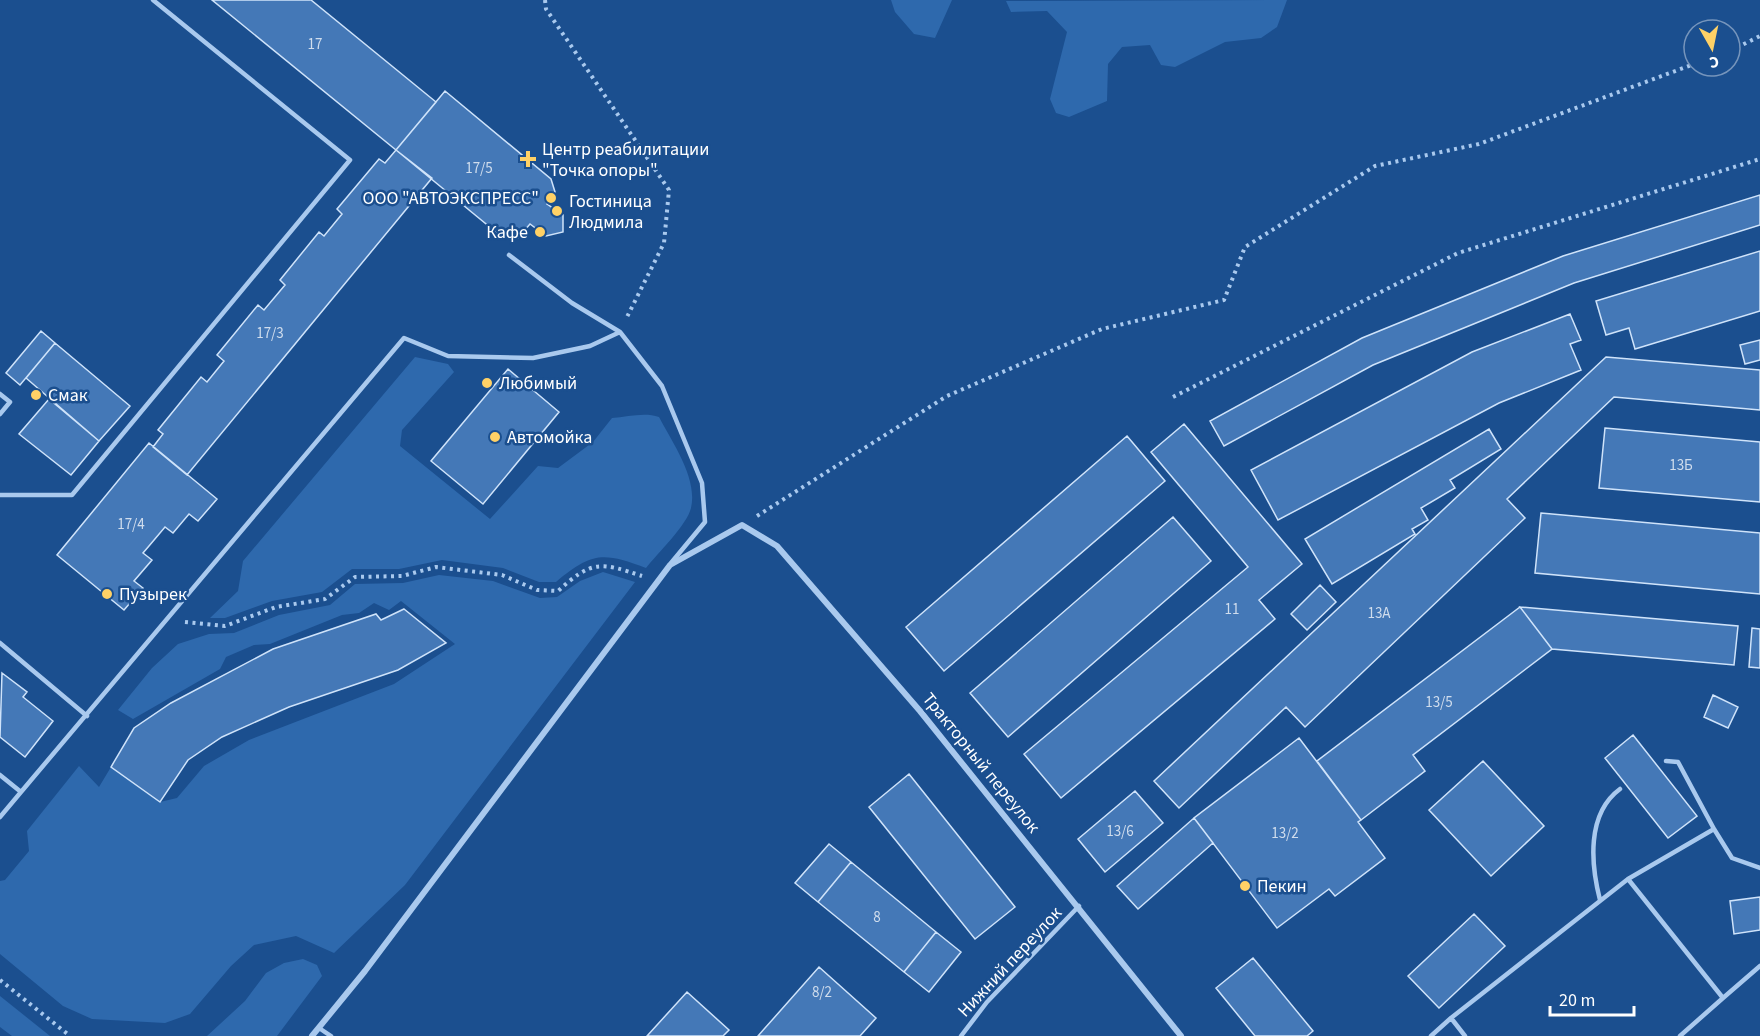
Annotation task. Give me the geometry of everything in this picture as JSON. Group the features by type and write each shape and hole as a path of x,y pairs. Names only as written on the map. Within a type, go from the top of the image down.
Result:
{"street":[{"path":"312,1036 372,962 670,565 742,525"},
{"name":"Тракторный переулок","path":"742,525 777,546 920,711 1079,906 1180,1036"}],"lane":[{"path":"0,495 72,495 350,160 153,0"},
{"path":"509,255 572,303 621,332 662,386 702,483 705,522 670,565"},
{"path":"0,817 404,338 448,356 533,358 590,346 621,332"},
{"path":"0,394 10,402 0,414"},
{"path":"0,643 87,716"},
{"path":"1665,761 1678,762 1732,858 1760,868"},
{"path":"0,775 21,792"},
{"path":"1600,900 1592,869 1596,823 1614,793 1620,789"},
{"path":"1431,1036 1628,879 1714,829"},
{"path":"1628,879 1723,998"},
{"name":"Нижний переулок","path":"961,1036 987,1002 1079,906"},
{"path":"1680,1036 1760,966"},
{"path":"1451,1018 1465,1036"},
{"path":"319,1028 331,1036"}],"path":[{"path":"545,0 546,9 669,190 664,243 621,332"},
{"path":"1742,45 1760,36"},
{"path":"742,525 947,396 1102,329 1224,300 1245,247 1375,166 1479,144 1682,68"},
{"path":"1173,397 1458,253 1760,159"},
{"path":"167,620 225,626 276,607 325,599 355,577 402,576 436,567 502,575 537,590 558,591 580,571 608,565 657,582"},
{"path":"0,980 70,1036"}],"shaded area":[{"path":"891,0 952,0 935,38 914,34 895,12"},
{"path":"1287,0 1277,27 1261,38 1225,42 1175,67 1161,65 1150,45 1122,47 1108,64 1107,101 1069,117 1056,113 1050,99 1067,32 1047,11 1011,12 1006,1"},
{"path":"415,357 448,364 454,372 402,430 400,446 490,519 538,466 558,468 593,442 612,418 648,415 659,417 677,449 691,485 691,508 684,523 646,568 619,559 598,558 579,565 556,582 539,582 503,568 442,560 399,569 352,569 322,592 272,601 225,618 210,618 238,591 243,561"},
{"path":"603,572 635,582 405,885 334,953 296,936 254,945 231,966 190,1014 165,1023 92,1019 63,1006 0,954 0,881 5,880 29,851 27,831 79,766 99,787 111,767 160,802 177,798 204,766 249,740 394,684 455,644 401,601 389,610 374,603 359,613 342,615 270,644 254,645 226,657 220,669 133,719 118,710 152,668 178,644 209,634 234,633 279,615 330,605 355,584 403,583 439,575 493,581 540,598 557,597 580,581"},
{"path":"303,959 317,965 322,976 277,1036 207,1036 245,1001 266,973 284,963"},
{"path":"0,996 50,1036 12,1036 0,1027"}],"building":[{"path":"212,0 311,0 436,102 396,150"},
{"path":"445,91 551,179 555,192 547,204 563,215 563,232 546,236 530,224 518,238 502,237 396,150"},
{"path":"396,150 432,178 187,475 153,447 163,434 158,430 201,377 207,382 224,361 217,355 258,305 264,310 285,285 280,280 319,232 324,236 342,214 337,209 379,159 385,163"},
{"path":"1760,195 1760,225 1574,283 1373,365 1224,446 1210,421 1362,338 1563,256"},
{"path":"1760,251 1760,311 1635,349 1629,328 1606,335 1596,301"},
{"path":"1570,314 1581,340 1570,344 1581,370 1499,403 1278,520 1251,470 1472,352"},
{"path":"41,331 55,343 20,385 6,373"},
{"path":"1760,340 1760,360 1745,364 1740,345"},
{"path":"55,343 130,406 99,441 26,378"},
{"path":"1606,357 1760,370 1760,410 1614,397 1507,499 1525,518 1305,727 1286,707 1179,808 1154,781"},
{"name":"Автомойка","path":"508,369 559,412 483,504 431,461"},
{"path":"49,399 99,441 71,475 19,434"},
{"path":"1184,424 1302,564 1259,600 1275,619 1061,798 1024,754 1248,567 1151,452"},
{"path":"1605,428 1760,442 1760,502 1599,488"},
{"path":"1489,429 1501,449 1450,480 1455,488 1421,508 1428,520 1412,529 1415,534 1332,584 1305,539"},
{"path":"1127,436 1165,481 944,671 906,627"},
{"path":"149,443 217,499 198,521 189,514 173,533 165,527 143,553 152,560 134,581 143,588 124,610 57,555"},
{"path":"1541,513 1760,533 1760,594 1535,573"},
{"path":"1173,517 1211,561 1008,737 970,693"},
{"path":"1320,585 1336,602 1307,630 1291,614"},
{"path":"1520,607 1738,626 1734,665 1552,649"},
{"path":"1520,607 1552,649 1413,755 1425,771 1361,820 1317,761"},
{"path":"404,609 446,643 398,670 289,707 222,737 188,760 160,802 111,767 134,728 171,703 273,649 376,614 381,620"},
{"path":"1752,628 1760,629 1760,668 1749,667"},
{"path":"2,673 27,692 23,697 53,721 25,757 0,737"},
{"path":"1713,695 1738,707 1728,728 1704,717"},
{"path":"1633,735 1697,816 1668,838 1605,758"},
{"path":"1299,738 1361,820 1358,822 1385,858 1335,896 1329,889 1277,928 1194,818"},
{"path":"1483,761 1544,826 1491,876 1429,810"},
{"path":"909,774 1015,907 975,939 869,807"},
{"path":"1135,791 1163,823 1105,872 1078,839"},
{"path":"1194,818 1213,843 1138,909 1117,886"},
{"path":"829,844 851,862 818,902 795,883"},
{"path":"851,862 936,932 904,972 818,902"},
{"path":"1760,897 1760,930 1734,934 1730,901"},
{"path":"1474,914 1505,946 1439,1008 1408,976"},
{"path":"936,932 961,952 929,992 904,972"},
{"path":"1253,958 1313,1031 1307,1036 1255,1036 1216,988"},
{"path":"819,967 876,1018 860,1036 758,1036"},
{"path":"687,992 729,1030 723,1036 647,1036"}],"place":[{"name":"Центр реабилитации \"Точка опоры\"","path":"528,159"},
{"name":"ООО \"АВТОЭКСПРЕСС\"","path":"551,198"},
{"name":"Гостиница Людмила","path":"557,211"},
{"name":"Кафе","path":"540,232"},
{"name":"Любимый","path":"487,383"},
{"name":"Смак","path":"36,395"},
{"name":"Автомойка","path":"495,437"},
{"name":"Пузырек","path":"107,594"},
{"name":"Пекин","path":"1245,886"}]}
